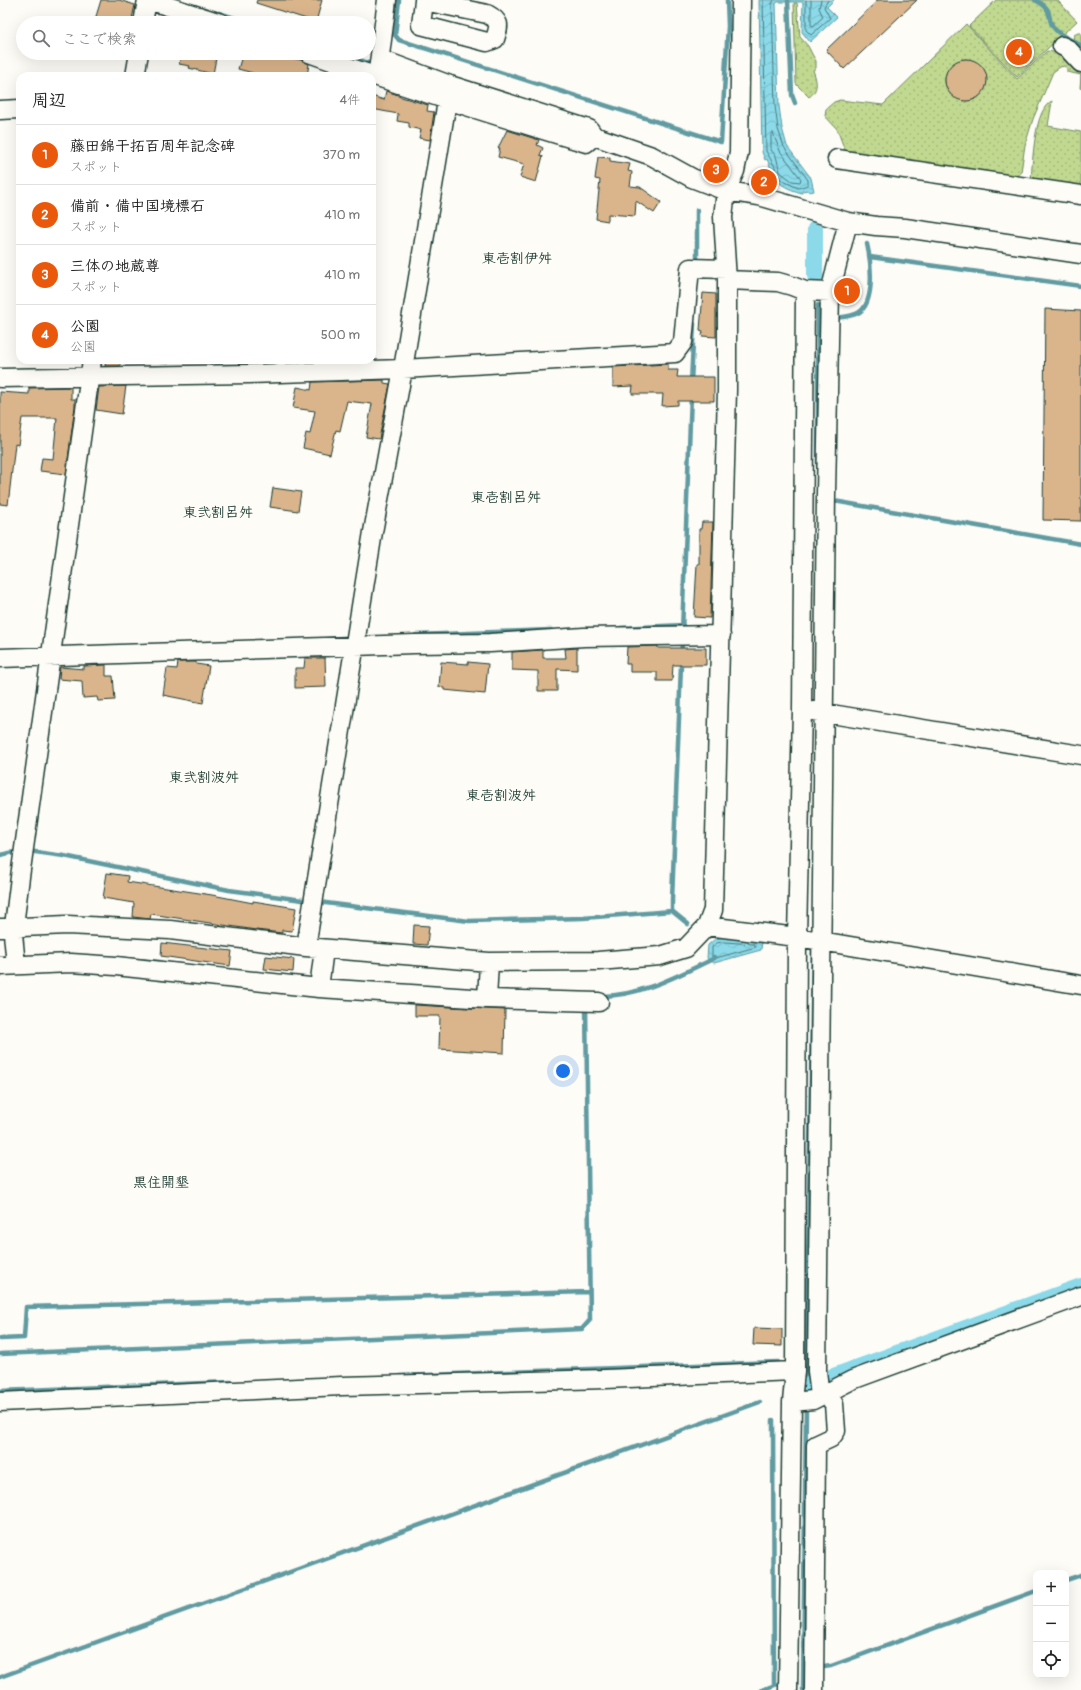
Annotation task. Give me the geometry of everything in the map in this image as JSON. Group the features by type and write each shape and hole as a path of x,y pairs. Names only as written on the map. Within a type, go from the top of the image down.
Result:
{"street":[{"path":"144,16 147,0 198,16"},
{"path":"378,68 387,0"},
{"path":"7,927 67,925 170,930 324,949 489,962 598,960 660,956 686,948 707,926 713,910 727,390 726,275 723,217 726,191 734,171 739,152 741,0"},
{"path":"1062,46 1068,49 1081,63"},
{"path":"136,72 138,60"},
{"path":"341,60 450,85 589,129 594,136 652,156 692,178 726,191 772,199 848,222 905,228 1081,254"},
{"path":"378,68 447,101 586,143 594,136"},
{"path":"306,947 373,532 403,365 447,101"},
{"path":"0,110 16,109"},
{"path":"837,159 1081,195"},
{"path":"814,1690 816,1445 831,1438 836,1430 834,1404 813,1394 795,1371 826,493 830,292 848,222"},
{"path":"0,378 91,369 249,374 403,365 675,353 682,342 690,268 697,268 726,275 778,282 805,292 830,292"},
{"path":"788,1690 813,1394 811,939 818,714 805,292"},
{"path":"7,927 24,849 53,653 91,369"},
{"path":"0,658 53,653 356,639 490,643 654,635 721,635"},
{"path":"818,714 1081,755"},
{"path":"707,926 811,939 1081,985"},
{"path":"7,927 13,934 12,961 116,966 590,1002"},
{"path":"320,982 324,949"},
{"path":"488,994 489,962"},
{"path":"813,1394 1081,1296"},
{"path":"0,1402 334,1387 606,1379 795,1371"}],"green space":[{"path":"996,0 1057,0 1077,21 1017,77 969,26"},
{"path":"794,3 797,3 800,37 808,46 816,61 816,68 813,70 816,88 809,97 796,84"},
{"path":"966,24 1017,79 1047,51 1066,54 1081,70 1081,75 1067,72 1067,68 1064,66 1053,72 1033,119 1025,145 1021,172 1017,177 847,156 837,129 825,116 826,109 834,102 840,100 883,105","holes":["965,59 975,62 982,68 986,75 986,83 983,91 978,97 971,100 961,100 953,96 947,89 945,84 946,74 955,63"]},
{"path":"1081,33 1081,51 1072,45 1074,35"},
{"path":"1052,101 1048,126 1081,132 1081,189 1031,179 1038,124 1041,114 1046,106"}],"water":[{"path":"759,0 834,0 827,7 837,17 810,42 802,32 803,2 776,3 779,106 782,128 787,146 811,178 814,191 802,191 802,193 792,190 775,179 769,170 771,169 762,152"},
{"path":"724,937 762,941 761,950 714,963 707,958 708,945 715,939"}],"building":[{"path":"101,0 119,0 135,5 133,16 96,16"},
{"path":"257,0 322,0 318,16 297,16 256,3"},
{"path":"878,0 917,0 844,69 826,50"},
{"path":"966,59 981,65 987,80 981,95 966,101 951,95 945,80 951,65"},
{"path":"180,60 216,60 213,72 205,72 189,68 190,66 179,64"},
{"path":"241,60 301,60 309,64 308,72 249,72 238,69"},
{"path":"386,91 428,105 427,111 434,112 430,140 419,138 421,130 409,127 409,123 397,121 398,114 376,110 376,97 384,100"},
{"path":"507,130 539,140 537,145 543,148 540,155 543,156 536,182 520,177 524,164 498,157 500,148 498,148"},
{"path":"598,157 610,158 610,161 630,164 628,171 632,172 630,186 640,187 661,202 654,213 636,201 635,216 608,214 608,221 596,219 600,180 595,179"},
{"path":"703,293 716,294 716,337 702,336 703,331 700,330"},
{"path":"1045,309 1081,311 1081,521 1043,520"},
{"path":"105,364 120,364 120,366 105,366"},
{"path":"668,364 668,370 678,370 677,377 714,377 714,401 678,401 678,405 662,406 663,394 632,394 633,386 613,387 613,367"},
{"path":"384,380 384,383 390,384 379,439 366,437 372,404 347,401 340,431 336,430 330,454 303,448 306,433 310,434 315,411 293,408 297,387 311,390 312,382"},
{"path":"126,386 122,414 96,410 99,387"},
{"path":"71,387 71,399 75,399 75,406 66,474 40,471 42,458 53,459 57,418 22,418 18,445 15,444 8,505 0,504 0,392 29,394 29,388"},
{"path":"273,488 301,492 298,511 270,507"},
{"path":"702,522 713,522 710,618 694,617 697,564 699,564 699,529 701,529"},
{"path":"658,646 658,648 706,648 706,665 673,665 672,681 657,681 657,672 630,672 630,664 626,664 627,647"},
{"path":"577,648 577,670 557,669 557,691 538,691 538,671 512,670 512,652 543,650 543,658 566,658 565,649"},
{"path":"305,658 325,658 326,687 295,688 295,668 304,668"},
{"path":"178,662 196,662 196,664 209,666 203,703 163,695 167,668 177,669"},
{"path":"441,662 488,664 485,694 444,690 444,688 439,687"},
{"path":"106,665 106,676 113,676 115,700 98,701 97,697 83,698 82,681 59,679 60,667 84,669 84,666"},
{"path":"107,873 128,876 127,882 253,903 253,901 296,908 292,931 282,930 282,933 256,930 151,914 150,919 133,917 134,903 103,898"},
{"path":"414,925 429,926 427,945 413,944"},
{"path":"162,943 232,951 230,966 161,956"},
{"path":"266,956 294,959 293,972 264,969"},
{"path":"415,1005 505,1010 504,1053 439,1049 440,1016 415,1016"},
{"path":"754,1328 782,1329 782,1346 753,1345"}],"waterway":[{"path":"399,0 395,35 399,40 721,142 728,26 727,0"},
{"path":"788,0 792,95 795,103"},
{"path":"1035,0 1046,7 1051,24 1057,31 1081,46"},
{"path":"219,13 228,16"},
{"path":"361,60 375,66"},
{"path":"697,210 697,264"},
{"path":"815,229 815,276"},
{"path":"833,318 858,313 864,308 868,300 871,271 867,244"},
{"path":"870,257 1081,286"},
{"path":"818,305 818,466"},
{"path":"691,382 694,324"},
{"path":"248,368 249,364"},
{"path":"682,632 691,395"},
{"path":"834,501 1081,544"},
{"path":"620,628 683,625"},
{"path":"416,635 551,630"},
{"path":"682,639 672,911 688,924"},
{"path":"0,855 19,851"},
{"path":"28,851 64,856 229,890 310,901"},
{"path":"318,902 469,921 583,918 672,911"},
{"path":"806,1398 813,943"},
{"path":"600,996 629,993 644,989 686,972 713,959 714,957"},
{"path":"138,960 160,962"},
{"path":"0,1354 582,1329 590,1320 586,1005"},
{"path":"806,1386 1081,1286"},
{"path":"0,1339 24,1338 26,1307 589,1292"},
{"path":"400,1376 778,1362"},
{"path":"0,1391 231,1382"},
{"path":"0,1677 760,1402"},
{"path":"803,1690 806,1405"},
{"path":"773,1420 774,1685"},
{"path":"1069,1579 1081,1575"},
{"path":"824,1667 831,1666 1033,1592"},
{"path":"762,1690 780,1683"}],"place":[{"name":"公園","path":"1019,52"},
{"name":"三体の地蔵尊","path":"716,170"},
{"name":"備前・備中国境標石","path":"764,182"},
{"name":"藤田錦干拓百周年記念碑","path":"847,291"}],"district":[{"name":"東壱割伊舛","path":"517,258"},
{"name":"東壱割呂舛","path":"506,497"},
{"name":"東弐割呂舛","path":"218,512"},
{"name":"東弐割波舛","path":"204,777"},
{"name":"東壱割波舛","path":"501,795"},
{"name":"黒住開墾","path":"161,1182"}]}
